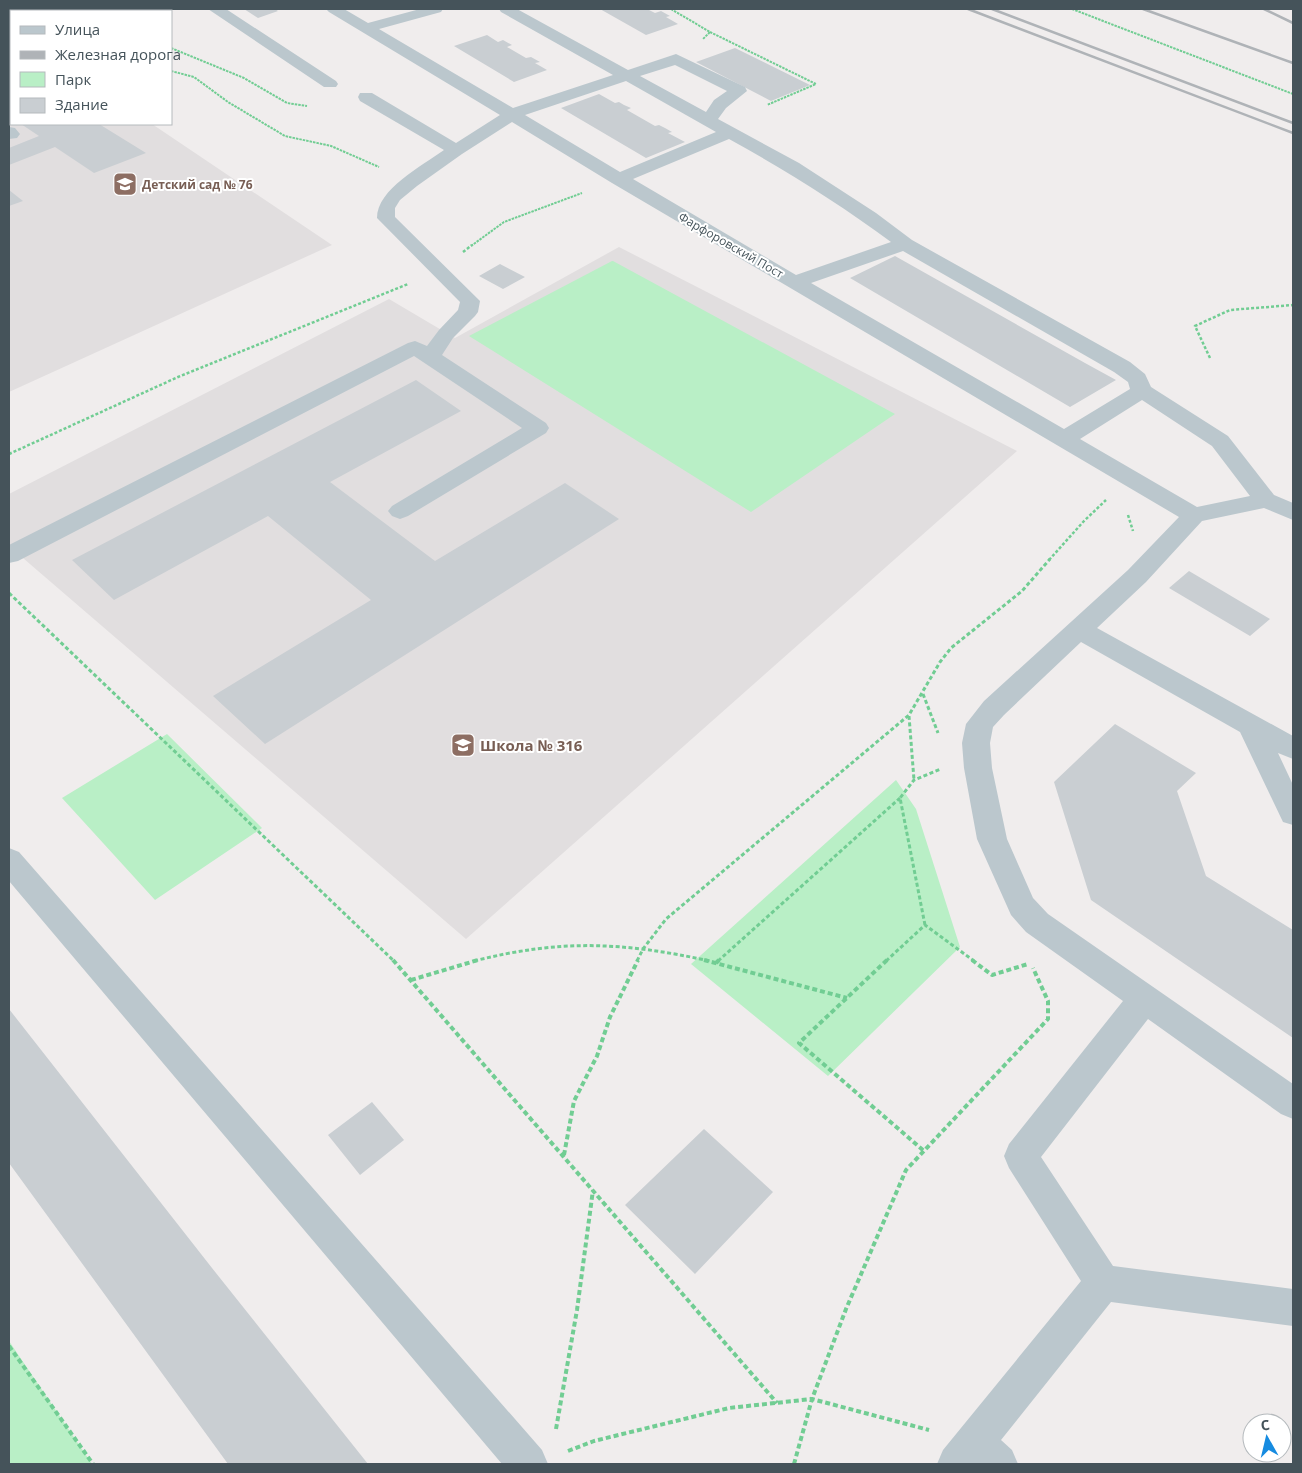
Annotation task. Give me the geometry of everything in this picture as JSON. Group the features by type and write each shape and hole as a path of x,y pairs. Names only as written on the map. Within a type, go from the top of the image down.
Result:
{"street":[{"path":"216,9 330,84"},
{"name":"Фарфоровский Пост","path":"334,9 845,313 1130,476 1194,515"},
{"path":"367,28 436,9"},
{"path":"506,9 793,167 869,217 905,244 1122,367 1137,379 1142,391 1220,441 1266,500 1293,512"},
{"path":"430,357 446,334 468,312 470,301 386,218 386,208 393,197 456,150 513,114 676,59 739,92"},
{"path":"709,120 720,104 739,92"},
{"path":"366,97 456,150"},
{"path":"618,179 731,132"},
{"path":"795,282 905,244"},
{"path":"9,555 415,347 538,428 400,511"},
{"path":"1064,438 1142,391"},
{"path":"1266,500 1194,515 1137,576 994,708 980,724 976,743 978,768 992,839 1022,906 1037,923 1293,1103"},
{"path":"1080,630 1293,749"},
{"path":"1250,725 1293,814"},
{"path":"9,860 544,1460"},
{"path":"1145,998 1021,1156 1103,1283 1293,1308"},
{"path":"977,1457 1103,1283"}],"path":[{"path":"1072,9 1293,94"},
{"path":"710,32 816,84 766,105 739,92"},
{"path":"172,48 244,78 287,103 303,106 336,103 366,97"},
{"path":"172,71 194,77 228,102 286,136 331,146 411,182"},
{"path":"9,454 178,377 332,316 438,269 504,222 618,179"},
{"path":"1210,358 1195,326 1230,310 1293,306"},
{"path":"563,1156 574,1101 597,1056 610,1017 643,949 666,920 909,715 940,662 951,648 1022,591 1084,521 1130,476"},
{"path":"9,593 398,965 777,1403"},
{"path":"923,694 939,735"},
{"path":"909,715 914,780"},
{"path":"715,964 900,798 914,780 945,768 978,768"},
{"path":"794,1464 812,1399 846,1309 906,1170 1048,1019 1048,1001 1030,963 992,975 925,925 900,798"},
{"path":"924,1151 799,1043 925,925"},
{"path":"411,980 458,965 513,953 583,944 643,949 715,964 847,998"},
{"path":"554,1439 577,1312 593,1190"},
{"path":"9,1346 93,1464"},
{"path":"544,1460 594,1441 729,1408 812,1399 977,1457"}],"shaded area":[{"name":"Детский сад № 76","path":"9,94 10,125 153,125 332,245 9,392"},
{"name":"Школа № 316","path":"619,247 1017,451 466,939 9,546 9,494 389,299 455,338"}],"green space":[{"path":"612,261 895,414 751,512 469,336"},
{"path":"167,734 262,828 155,900 62,798"},
{"path":"896,780 916,809 960,947 828,1076 691,964"},
{"path":"9,1341 92,1464 9,1464"}],"building":[{"path":"244,9 275,9 278,11 258,18"},
{"path":"600,9 647,9 655,13 661,11 670,16 666,17 678,24 646,35"},
{"path":"487,35 498,42 503,40 512,45 507,47 526,58 531,57 540,62 535,63 547,70 514,82 454,46"},
{"path":"735,48 810,85 771,101 696,62"},
{"path":"599,94 615,103 619,102 631,108 627,110 655,126 659,125 665,128 672,132 668,133 685,142 646,158 561,108"},
{"path":"22,125 101,125 146,153 94,173 55,147 9,165 9,148 39,136"},
{"path":"9,190 23,201 9,206"},
{"path":"895,256 1116,380 1070,407 850,278"},
{"path":"500,264 525,277 503,289 479,276"},
{"path":"416,380 461,411 330,482 435,561 565,483 619,519 265,744 213,696 371,600 268,516 114,600 72,560"},
{"path":"1189,571 1270,619 1250,636 1169,588"},
{"path":"1115,724 1196,773 1177,791 1206,876 1293,930 1293,1038 1091,900 1054,782"},
{"path":"9,1009 368,1464 228,1464 9,1163"},
{"path":"372,1102 404,1140 360,1175 328,1135"},
{"path":"704,1129 773,1192 695,1274 625,1205"}],"railway":[{"path":"968,9 1293,133"},
{"path":"992,9 1293,123"},
{"path":"1143,9 1293,63"},
{"path":"1264,9 1293,23"}],"place":[{"name":"Детский сад № 76","path":"125,184"},
{"name":"Школа № 316","path":"463,745"}]}
